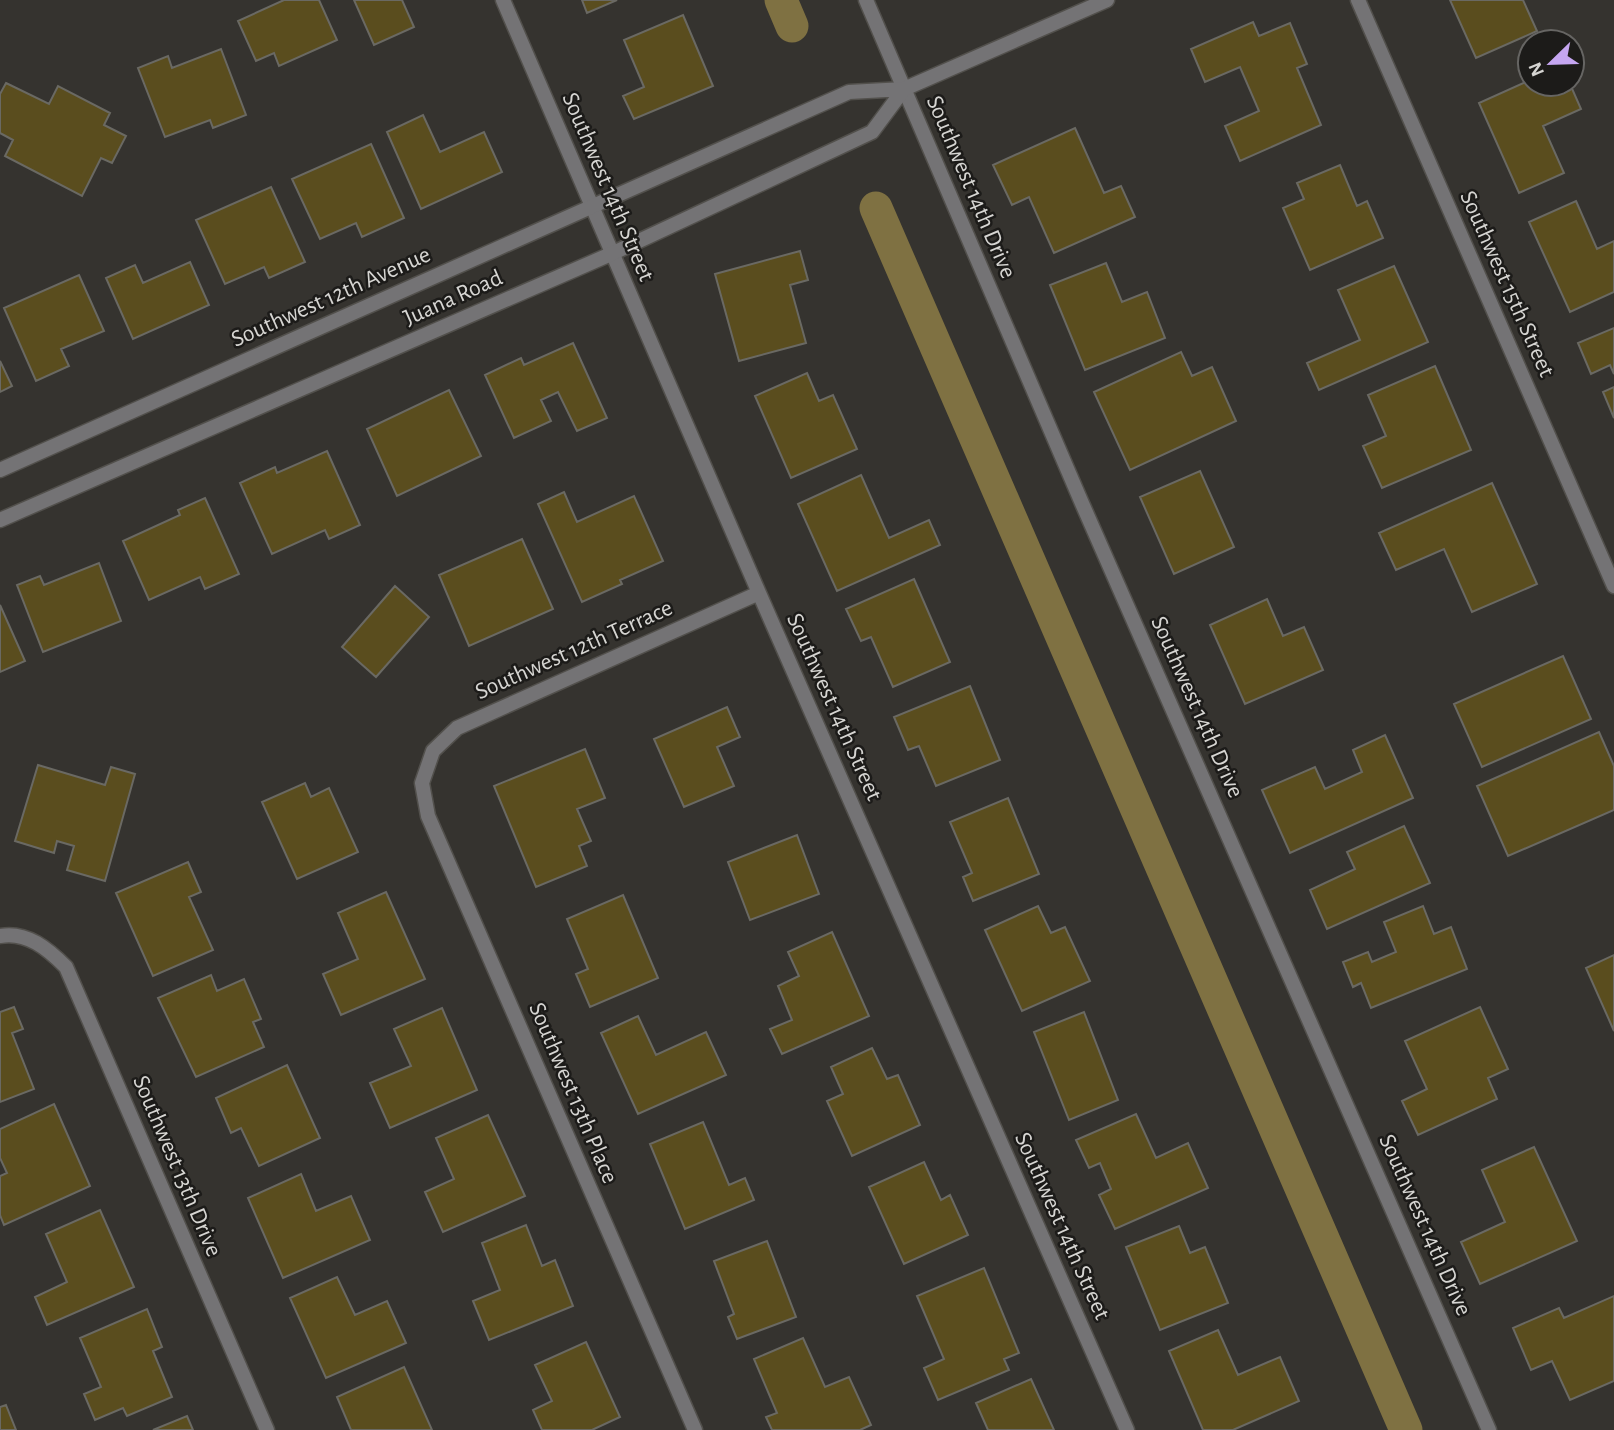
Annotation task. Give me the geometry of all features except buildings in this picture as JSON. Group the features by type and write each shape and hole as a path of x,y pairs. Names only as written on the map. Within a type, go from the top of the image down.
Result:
{"street":[{"name":"Southwest 14th Street","path":"503,0 611,254 1127,1430"},
{"name":"Southwest 14th Drive","path":"866,0 1076,489 1489,1430"},
{"name":"Juana Road","path":"681,167 849,92 904,89 1107,0"},
{"name":"Southwest 15th Street","path":"1358,0 1614,586"},
{"name":"Juana Road","path":"0,520 611,254 872,132 904,89"},
{"name":"Southwest 12th Avenue","path":"0,470 590,205 681,167"},
{"name":"Southwest 12th Terrace","path":"427,771 433,751 457,728 759,593"},
{"name":"Southwest 13th Place","path":"427,771 422,783 428,816 695,1430"},
{"name":"Southwest 13th Drive","path":"0,936 9,934 41,944 66,967 267,1430"}],"waterway":[{"path":"781,0 792,26"},
{"path":"876,208 1406,1430"}]}
